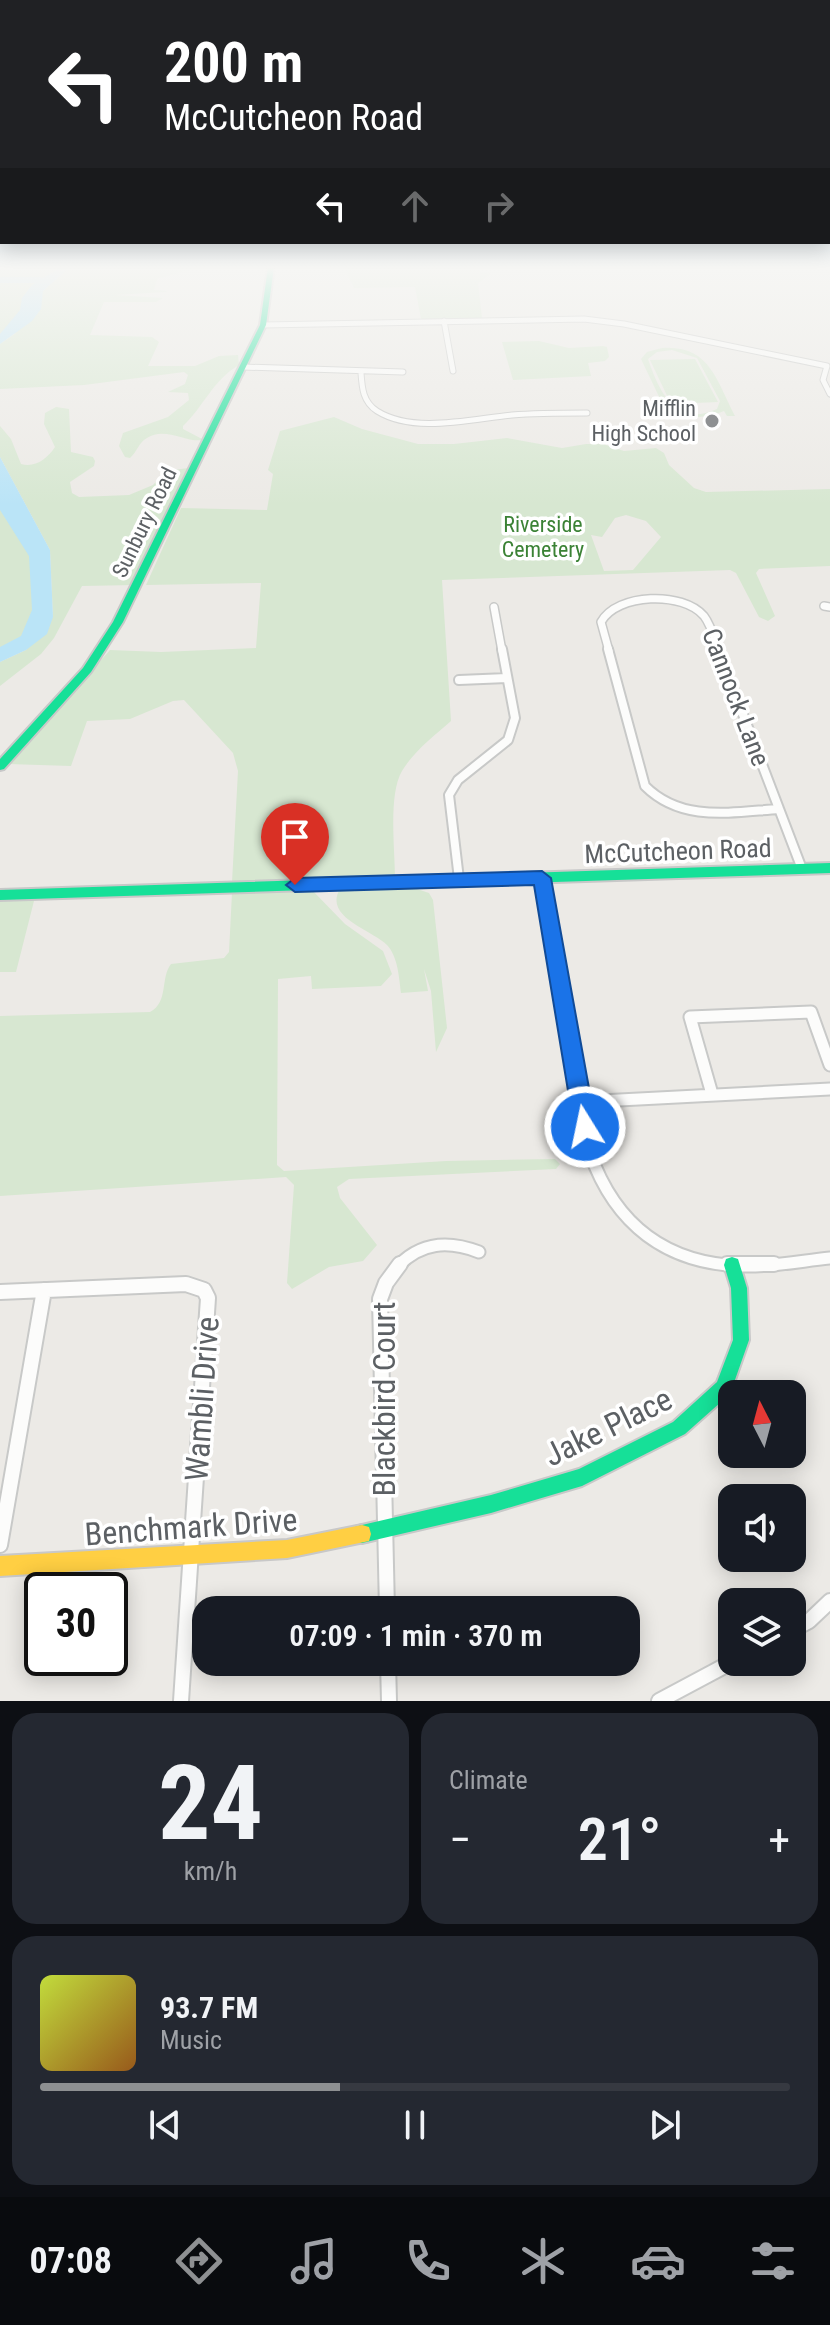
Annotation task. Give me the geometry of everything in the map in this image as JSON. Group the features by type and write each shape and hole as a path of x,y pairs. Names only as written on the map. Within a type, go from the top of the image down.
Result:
{"main road":[{"name":"Sunbury Road","path":"0,766 74,687 102,650 253,346"},
{"name":"McCutcheon Road","path":"0,895 830,868"},
{"name":"Jake Place","path":"385,1530 491,1504 582,1477 679,1428 724,1388 741,1340 739,1288 732,1265"},
{"name":"Benchmark Drive","path":"0,1566 287,1549 385,1530"}],"street":[{"path":"449,346 453,371"},
{"path":"732,346 827,366 823,380 830,394"},
{"path":"243,367 403,372"},
{"path":"361,373 359,391 365,401 375,409 410,421 452,423 513,415 587,413"},
{"path":"402,433 410,421"},
{"name":"Cannock Lane","path":"779,809 692,812 671,809 654,799 645,786 601,622 603,613 612,606 671,602 686,604 706,618 802,869"},
{"path":"459,879 449,795 458,780 508,740 515,718 494,607"},
{"path":"459,680 507,678"},
{"path":"542,878 581,1102 598,1181 613,1208 666,1249 732,1265 830,1258"},
{"path":"712,1094 690,1017 811,1012 830,1065"},
{"path":"581,1102 830,1089"},
{"name":"Blackbird Court","path":"387,1596 380,1299 385,1280 395,1265 418,1250 454,1243 479,1252"},
{"name":"Wambli Drive","path":"44,1290 186,1284 204,1290 210,1308 181,1701"},
{"path":"0,1292 44,1290 0,1545"},
{"path":"806,1623 830,1601"},
{"path":"659,1701 718,1669"},
{"path":"388,1676 389,1701"}],"green space":[{"path":"0,346 157,346 148,366 195,366 219,356 238,355 239,365 222,378 183,426 183,429 204,440 154,435 142,442 130,458 125,457 119,446 123,433 168,417 189,400 188,393 168,392 185,384 188,375 184,372 84,385 0,389"},
{"path":"503,346 607,347 609,357 605,361 588,363 591,376 513,380"},
{"path":"662,348 678,349 691,352 701,359 716,378 735,416 727,416 724,411 709,416 686,416 664,407 641,359 647,352","holes":["672,350 697,358 720,401 717,409 690,414 680,410 664,394 648,359 657,352"]},
{"path":"695,359 718,402 671,404 650,360"},
{"path":"56,407 69,409 71,452 93,457 95,461 94,466 70,482 72,493 79,497 129,495 153,485 166,471 188,468 135,585 82,586 54,638 41,654 0,686 0,662 26,650 53,617 50,550 0,457 0,426 11,439 21,464 36,464 55,447 44,424 45,413"},
{"name":"Riverside Cemetery","path":"334,417 362,429 418,444 454,444 507,438 562,448 603,444 624,451 656,448 694,488 706,492 830,489 830,566 759,569 756,573 775,616 768,621 759,617 736,573 730,570 442,580 451,721 412,757 398,781 394,808 395,878 232,882 238,771 233,753 184,700 173,701 130,719 87,721 71,766 8,764 110,650 161,652 256,648 261,583 146,585 181,508 267,510 273,474 268,470 280,431","holes":["626,515 646,521 661,537 633,570 604,571 591,535 602,537 615,518"]},
{"path":"0,479 22,516 46,613 24,640 0,653"},
{"path":"411,887 429,893 433,900 447,1028 436,1052 431,991 424,969 428,991 401,993 391,950 380,939 343,915 338,907 340,889"},
{"path":"312,890 345,924 383,951 392,974 381,986 312,989 311,976 278,979 277,1165 284,1171 446,1161 555,1159 560,1164 556,1169 349,1179 337,1187 340,1198 377,1245 363,1261 329,1267 292,1289 287,1283 294,1185 286,1177 0,1196 0,1016 150,1012 160,1002 171,964 224,958 229,952 232,893"},
{"path":"35,897 16,972 0,972 0,898"}],"water":[{"path":"0,457 50,550 53,617 47,634 26,650 0,662 0,647 21,636 32,610 29,556 0,510"}],"traffic: fast":[{"path":"0,766 87,670 118,622 253,346"},
{"path":"0,895 830,868"},
{"path":"362,1534 491,1504 582,1477 679,1428 724,1388 741,1340 739,1288 732,1265"}],"traffic: slow":[{"path":"0,1566 287,1549 362,1534"}],"place":[{"name":"Mifflin High School","path":"712,421"}],"route":[{"path":"295,885 542,878 585,1127"}]}
